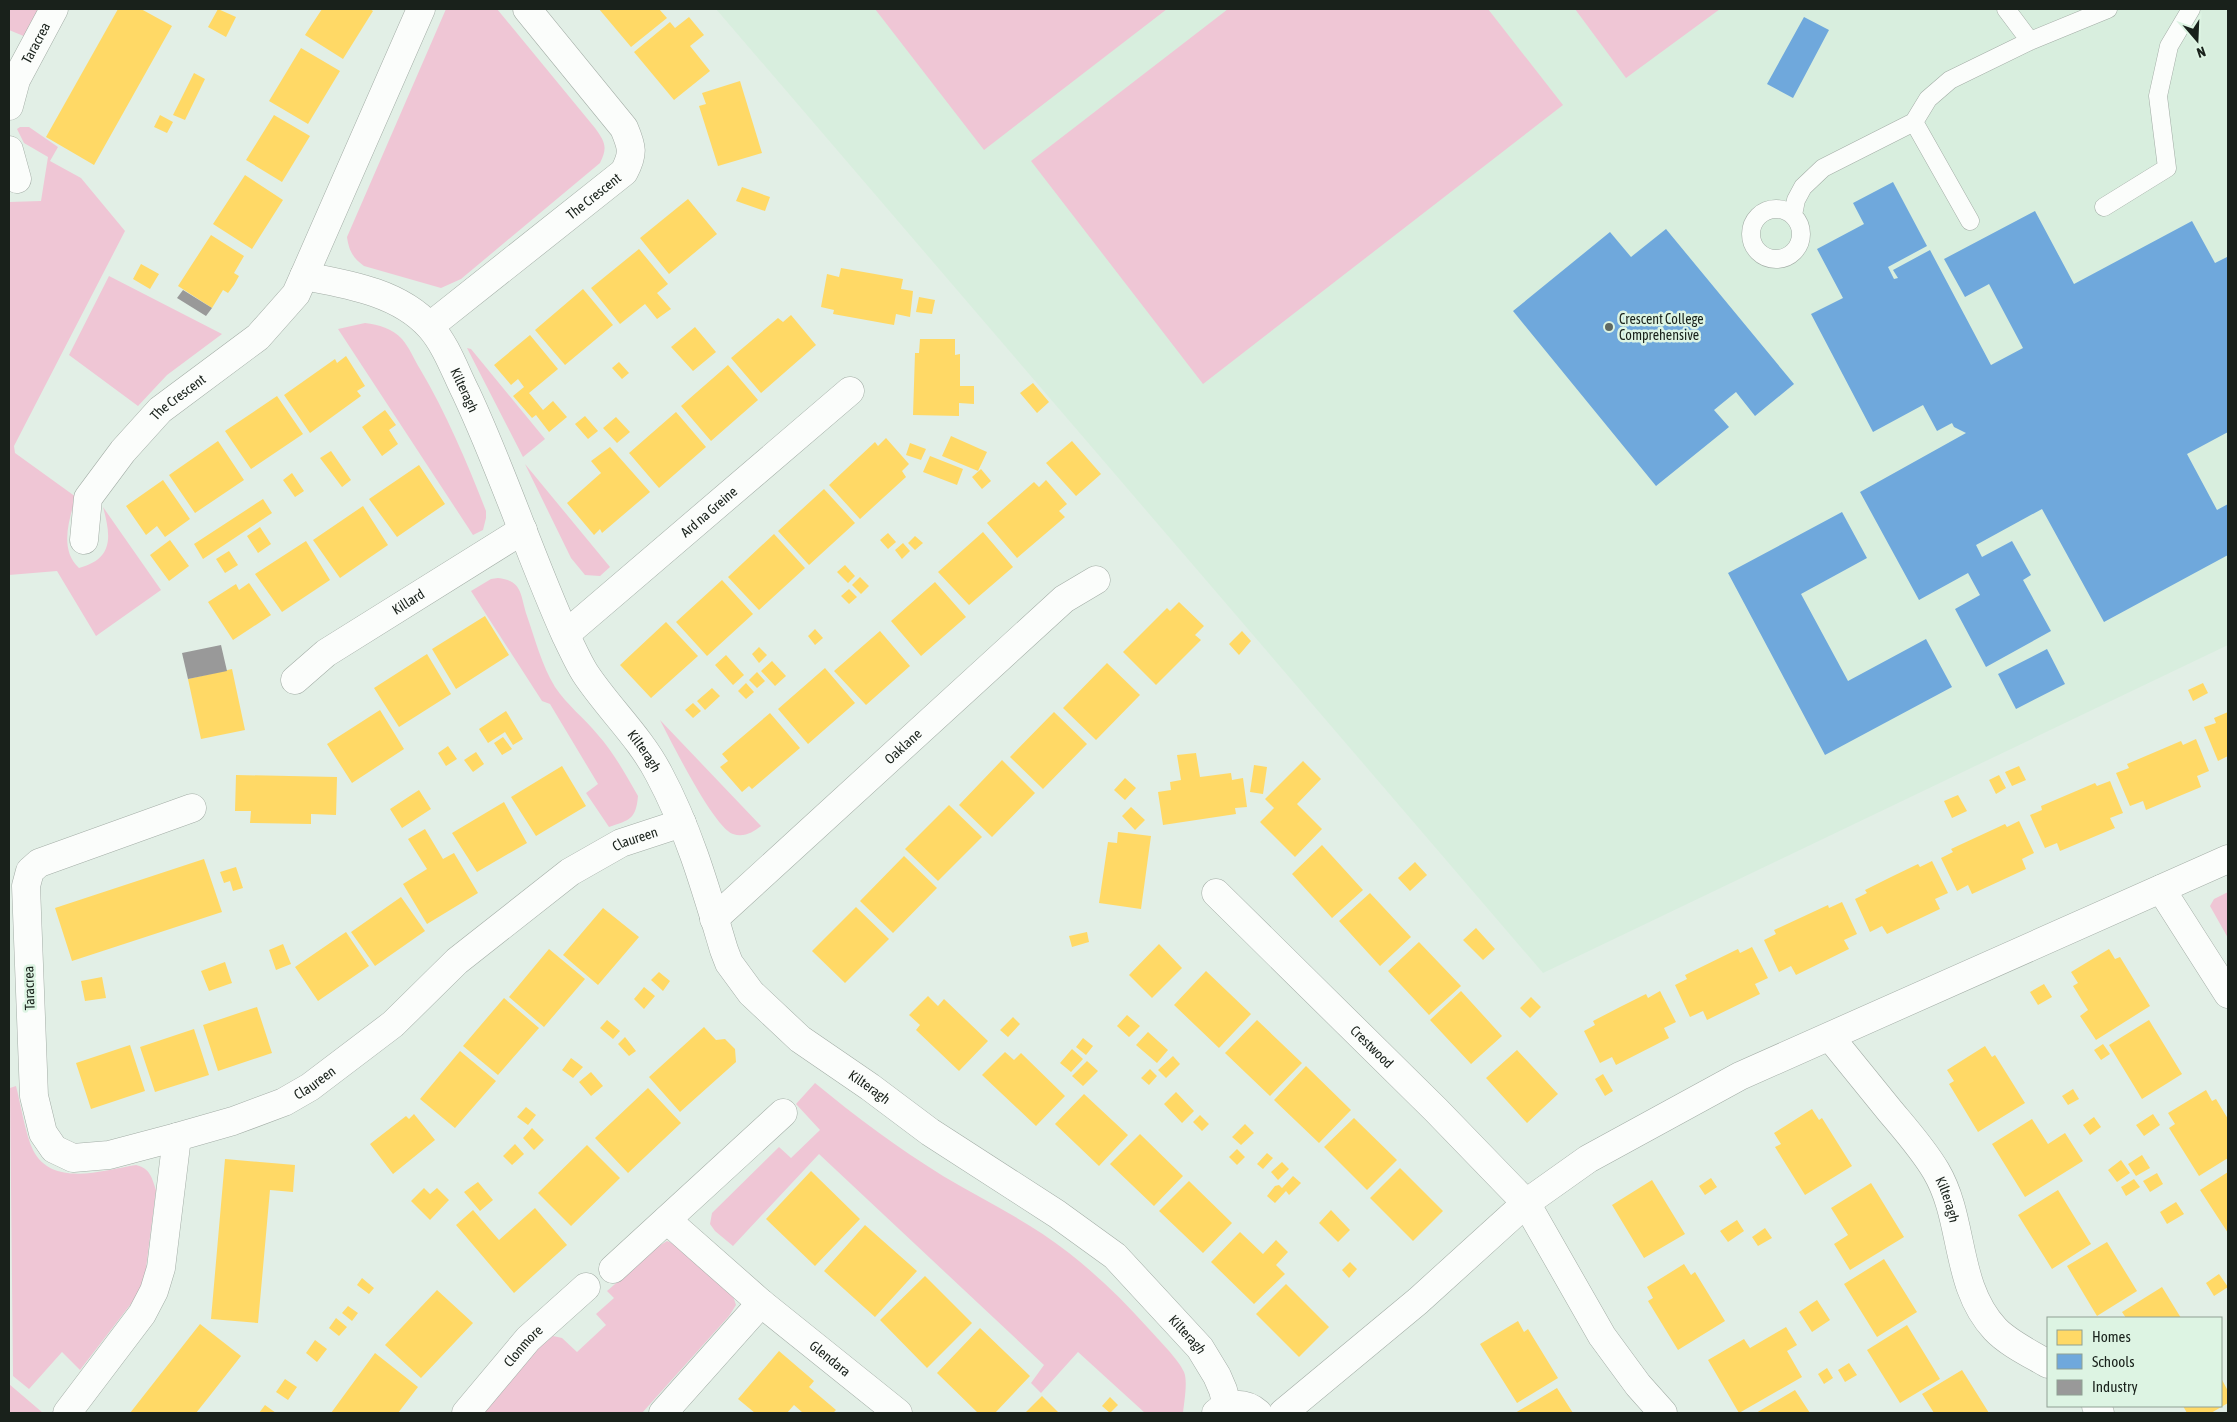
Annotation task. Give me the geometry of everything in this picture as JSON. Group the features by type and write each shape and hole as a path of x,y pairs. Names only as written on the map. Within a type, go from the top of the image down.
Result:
{"street":[{"name":"Taracrea","path":"9,106 16,80 54,9"},
{"path":"304,276 421,9"},
{"name":"The Crescent","path":"430,326 624,172 632,158 631,145 624,128 526,9"},
{"path":"9,150 17,179"},
{"name":"Kilteragh","path":"304,276 344,284 381,295 407,308 430,326 444,348 480,424 566,634 584,672 644,750 659,773 700,868 724,950 737,976 766,1008 800,1039 870,1087 930,1132 1057,1214 1115,1256 1200,1348 1223,1390 1221,1410"},
{"name":"The Crescent","path":"84,540 88,498 122,451 160,410 258,337 296,294 304,276"},
{"name":"Ard na Greine","path":"566,634 850,391"},
{"name":"Killard","path":"295,680 326,653 523,530"},
{"name":"Oaklane","path":"714,919 1064,599 1096,580"},
{"name":"Taracrea","path":"177,1137 109,1155 73,1158 54,1149 43,1132 34,1096 26,886 30,871 39,863 192,808"},
{"name":"Claureen","path":"177,1137 233,1121 284,1102 310,1087 393,1024 457,961 570,872 621,844 682,823"},
{"path":"1283,1413 1418,1301 1526,1203 1588,1159 1645,1126 1740,1076 2228,859"},
{"path":"2161,889 2228,994"},
{"name":"Crestwood","path":"1216,892 1358,1031 1526,1203"},
{"name":"Kilteragh","path":"1830,1037 1916,1140 1936,1171 1952,1210 1962,1265 1969,1285 1986,1319 1996,1331 2047,1363"},
{"path":"613,1269 783,1113"},
{"path":"67,1413 142,1314 154,1291 161,1268 177,1137"},
{"path":"1526,1203 1604,1339 1638,1385 1663,1413"},
{"name":"Glendara","path":"667,1220 761,1303 898,1413"},
{"name":"Clonmore","path":"466,1413 528,1339 586,1287"},
{"path":"663,1413 761,1303"},
{"path":"1221,1410 1245,1406 1258,1413"}],"lane":[{"path":"2006,9 2030,41"},
{"path":"1792,215 1796,200 1803,187 1823,168 1914,122 1928,99 1950,80 2030,41 2108,9"},
{"path":"2104,207 2167,168 2158,96 2169,46 2191,9"},
{"path":"1914,122 1970,220"}],"shaded area":[{"path":"9,9 40,9 26,37 9,30"},
{"path":"446,9 497,9 595,128 603,141 605,149 600,163 461,279 441,288 364,266 352,254 347,237"},
{"name":"Crescent College Comprehensive","path":"716,9 2228,9 2228,645 1543,973"},
{"path":"875,9 1167,9 984,150"},
{"path":"1228,9 1488,9 1563,105 1203,384 1031,161"},
{"path":"1575,9 1720,9 1626,78"},
{"path":"29,127 58,147 50,161 81,178 125,231 14,446 15,453 76,497 67,534 67,543 73,561 79,568 99,559 107,545 108,528 103,507 161,590 96,636 57,571 9,575 9,202 41,201 48,157 24,143 17,129"},
{"path":"109,276 222,334 167,375 138,406 69,355"},
{"path":"365,323 380,326 394,332 409,349 439,403 471,474 486,511 483,530 473,535 338,329"},
{"path":"467,348 471,349 545,439 523,457"},
{"path":"525,464 610,567 600,576 585,575 571,558"},
{"path":"498,578 512,582 519,590 539,652 555,687 604,742 620,764 638,796 636,810 631,818 609,827 586,793 598,784 550,704 542,701 471,591 491,579"},
{"path":"660,720 761,826 745,835 733,834 725,828 704,801"},
{"path":"2228,892 2228,938 2210,906 2214,899"},
{"path":"815,1083 862,1120 943,1176 1039,1231 1100,1279 1178,1361 1186,1381 1183,1413 1145,1413 1078,1352 1041,1393 1031,1383 1044,1365 819,1154 733,1246 715,1231 710,1224 712,1213 779,1147 791,1158 820,1130 796,1104"},
{"path":"16,1086 30,1143 42,1162 53,1169 66,1173 80,1174 136,1165 141,1166 152,1178 156,1190 144,1284 137,1296 80,1370 62,1352 29,1389 13,1376 10,1088"},
{"path":"667,1241 679,1246 733,1296 736,1305 729,1316 642,1413 482,1413 540,1347 553,1336 562,1338 577,1352 606,1325 596,1314 614,1298 607,1291"},
{"path":"9,1384 43,1413 9,1413"}],"building: Homes":[{"path":"118,9 141,9 172,26 94,165 46,137"},
{"path":"218,9 236,17 226,37 208,27"},
{"path":"322,9 370,9 373,11 343,59 305,35"},
{"path":"599,9 659,9 667,18 631,47"},
{"path":"689,17 704,35 690,46 710,71 674,100 634,52 670,22 675,28"},
{"path":"301,48 340,71 308,124 269,101"},
{"path":"194,73 205,79 185,120 173,115"},
{"path":"740,81 762,153 718,166 699,106 706,104 702,93"},
{"path":"160,115 173,122 167,133 154,127"},
{"path":"274,115 310,136 282,182 246,160"},
{"path":"245,175 283,200 252,249 213,224"},
{"path":"742,187 770,197 765,211 736,201"},
{"path":"688,199 717,234 669,274 640,238"},
{"path":"211,235 244,256 234,273 239,276 234,285 228,293 223,290 212,308 178,286"},
{"path":"639,249 668,284 657,293 671,309 657,319 645,304 620,324 591,288"},
{"path":"141,264 159,274 150,289 133,279"},
{"path":"841,268 903,279 901,289 913,291 910,317 896,314 894,325 833,314 834,310 821,307 827,274 839,277"},
{"path":"583,289 613,325 565,365 535,330"},
{"path":"919,297 935,300 932,314 916,312"},
{"path":"791,315 816,345 761,393 731,358 778,318 783,322"},
{"path":"695,327 716,352 693,371 671,347"},
{"path":"530,335 558,369 529,393 543,410 553,401 567,417 549,432 536,415 532,418 513,396 524,387 518,379 511,385 494,365"},
{"path":"920,339 955,339 955,355 960,354 960,386 974,386 974,404 959,403 959,416 913,415 915,353 919,353"},
{"path":"346,356 365,386 357,391 361,396 310,433 284,395 335,359 337,363"},
{"path":"619,362 629,373 622,379 612,368"},
{"path":"728,365 758,400 711,441 681,406"},
{"path":"1033,383 1049,402 1037,413 1020,393"},
{"path":"277,396 303,434 251,469 225,431"},
{"path":"385,410 396,425 389,430 398,444 382,456 362,427"},
{"path":"676,412 706,447 659,488 629,453"},
{"path":"585,416 598,431 588,439 575,424"},
{"path":"616,417 630,432 617,443 603,428"},
{"path":"951,436 987,452 978,471 942,456"},
{"path":"886,438 909,464 902,471 906,477 860,519 829,485 875,442 878,446"},
{"path":"218,441 244,480 195,513 169,475"},
{"path":"1072,441 1101,474 1076,496 1046,463"},
{"path":"910,443 926,449 921,460 906,455"},
{"path":"610,447 650,492 602,533 600,529 594,535 567,503 601,473 591,461"},
{"path":"331,451 351,480 342,487 320,458"},
{"path":"930,456 963,469 957,485 923,472"},
{"path":"419,465 445,504 397,537 369,499"},
{"path":"981,469 991,481 982,489 972,477"},
{"path":"292,473 304,491 295,497 283,480"},
{"path":"163,480 190,519 165,537 157,526 146,535 126,506"},
{"path":"1046,480 1067,504 1059,511 1065,517 1017,558 987,523 1034,482 1039,487"},
{"path":"824,489 855,523 809,565 778,531"},
{"path":"263,499 272,513 203,559 194,544"},
{"path":"363,506 388,545 340,578 313,540"},
{"path":"260,527 271,544 258,553 247,536"},
{"path":"983,532 1013,567 969,605 938,572"},
{"path":"888,533 896,542 888,549 880,540"},
{"path":"774,534 805,568 759,610 728,577"},
{"path":"915,536 923,543 915,550 908,543"},
{"path":"170,540 189,566 169,581 150,555"},
{"path":"306,541 330,580 282,612 255,574"},
{"path":"903,543 910,551 902,559 895,550"},
{"path":"229,551 238,565 225,573 216,559"},
{"path":"845,565 855,576 848,583 837,572"},
{"path":"860,577 869,586 861,594 852,585"},
{"path":"722,580 753,614 707,656 676,622"},
{"path":"935,582 966,617 921,656 891,621"},
{"path":"249,583 271,615 233,640 208,602 236,584 239,590"},
{"path":"849,589 857,597 849,604 841,596"},
{"path":"1179,602 1204,626 1195,635 1201,640 1156,685 1123,652 1167,608 1170,611"},
{"path":"485,616 509,655 456,689 432,649"},
{"path":"666,622 698,656 651,698 620,665"},
{"path":"815,629 823,638 815,645 808,636"},
{"path":"880,631 910,666 866,705 834,671"},
{"path":"1242,631 1251,641 1239,655 1229,644"},
{"path":"759,647 767,655 759,663 752,654"},
{"path":"427,654 451,694 399,727 374,688"},
{"path":"726,655 744,675 733,685 715,665"},
{"path":"772,661 786,676 775,686 761,671"},
{"path":"1107,663 1140,695 1096,740 1063,708"},
{"path":"825,668 855,703 808,744 778,709"},
{"path":"232,669 245,730 201,739 188,679"},
{"path":"757,672 765,681 757,688 749,680"},
{"path":"746,683 754,692 746,699 738,691"},
{"path":"2203,683 2208,693 2193,701 2188,690"},
{"path":"712,688 720,696 705,710 697,701"},
{"path":"693,703 701,711 693,718 685,710"},
{"path":"380,710 404,749 352,783 327,744"},
{"path":"506,711 523,739 513,745 505,732 488,743 479,729"},
{"path":"1054,712 1087,744 1043,789 1010,757"},
{"path":"2228,712 2228,756 2218,761 2204,727 2216,723 2214,718"},
{"path":"770,713 800,748 752,789 749,786 742,792 720,767 728,761 722,754"},
{"path":"503,737 512,749 502,755 494,743"},
{"path":"2196,739 2209,771 2197,776 2201,787 2146,810 2143,801 2130,806 2116,773 2129,768 2127,764 2181,741 2183,745"},
{"path":"448,746 457,759 446,766 438,753"},
{"path":"476,752 484,764 473,772 464,760"},
{"path":"1196,753 1200,777 1231,773 1232,780 1243,778 1247,807 1235,808 1236,814 1163,825 1158,792 1171,790 1170,782 1181,780 1177,755"},
{"path":"1002,760 1035,793 992,837 959,805"},
{"path":"1303,761 1321,779 1297,804 1322,829 1295,857 1260,822 1274,808 1265,799"},
{"path":"1254,765 1267,767 1263,794 1250,792"},
{"path":"562,766 586,806 536,836 511,797"},
{"path":"2019,766 2026,780 2012,786 2005,772"},
{"path":"236,775 337,777 336,815 311,814 311,824 250,823 251,811 235,811"},
{"path":"1999,775 2006,788 1996,794 1989,780"},
{"path":"1125,778 1136,788 1125,800 1114,790"},
{"path":"2110,781 2123,813 2110,818 2115,828 2060,851 2057,843 2045,848 2030,815 2042,810 2041,806 2095,783 2097,786"},
{"path":"419,790 431,809 402,828 390,809"},
{"path":"1958,795 1967,811 1952,818 1944,801"},
{"path":"504,802 527,843 477,872 452,833"},
{"path":"949,805 982,837 938,881 905,849"},
{"path":"1131,807 1145,820 1135,830 1122,816"},
{"path":"2019,821 2034,853 2022,859 2026,869 1972,894 1968,885 1957,891 1941,858 1953,852 1951,849 2005,824 2007,827"},
{"path":"425,829 443,859 454,853 478,893 427,924 403,884 427,869 408,839"},
{"path":"1118,832 1151,836 1141,909 1099,903 1108,842 1117,843"},
{"path":"1322,845 1363,890 1332,918 1292,874"},
{"path":"904,856 937,888 893,933 860,901"},
{"path":"204,859 222,912 72,961 55,908"},
{"path":"1932,861 1948,893 1935,899 1940,909 1887,934 1882,926 1870,932 1855,899 1867,893 1865,890 1891,877 1918,864 1920,867"},
{"path":"1415,862 1427,875 1410,891 1398,878"},
{"path":"236,867 243,888 233,891 230,881 224,883 220,872"},
{"path":"1370,893 1411,937 1380,966 1339,921"},
{"path":"401,897 425,931 375,966 351,932"},
{"path":"1842,902 1857,934 1844,940 1849,949 1796,975 1791,966 1779,972 1764,940 1776,934 1774,930 1828,905 1829,908"},
{"path":"856,907 889,939 845,983 812,951"},
{"path":"603,908 639,937 598,985 563,955"},
{"path":"1476,928 1495,949 1483,960 1463,940"},
{"path":"346,932 369,966 318,1001 295,967"},
{"path":"1087,932 1089,942 1072,947 1069,936"},
{"path":"1419,942 1461,986 1429,1015 1388,971"},
{"path":"283,944 291,964 276,970 269,950"},
{"path":"1159,944 1182,968 1152,998 1129,975"},
{"path":"1752,947 1768,978 1755,984 1760,994 1707,1020 1703,1011 1690,1017 1675,985 1687,979 1685,975 1738,949 1740,953"},
{"path":"549,949 585,979 544,1027 509,997"},
{"path":"2109,949 2115,959 2120,957 2150,1006 2096,1040 2080,1016 2088,1010 2073,986 2078,983 2071,972"},
{"path":"225,962 232,983 209,991 201,971"},
{"path":"1206,971 1251,1014 1219,1048 1174,1005"},
{"path":"659,972 670,981 663,991 651,980"},
{"path":"102,977 106,998 85,1001 81,981"},
{"path":"2044,984 2052,997 2038,1005 2030,992"},
{"path":"644,987 655,996 644,1009 634,999"},
{"path":"1461,991 1502,1036 1471,1064 1430,1020"},
{"path":"1660,991 1676,1022 1664,1028 1669,1038 1616,1065 1612,1057 1600,1063 1584,1031 1595,1025 1593,1021 1646,994 1648,998"},
{"path":"928,996 938,1006 944,999 988,1041 959,1071 916,1030 920,1025 909,1015"},
{"path":"1531,997 1541,1007 1530,1018 1520,1008"},
{"path":"504,998 539,1028 498,1075 463,1046"},
{"path":"257,1007 272,1053 218,1071 203,1025"},
{"path":"1127,1015 1140,1026 1129,1037 1117,1026"},
{"path":"1013,1017 1020,1024 1008,1037 1000,1030"},
{"path":"607,1020 620,1031 613,1039 600,1028"},
{"path":"1257,1020 1302,1063 1270,1096 1225,1053"},
{"path":"2149,1020 2182,1074 2142,1099 2109,1045"},
{"path":"704,1027 716,1040 725,1039 735,1049 736,1062 680,1112 649,1077"},
{"path":"194,1029 209,1075 155,1092 140,1047"},
{"path":"1148,1032 1168,1050 1157,1063 1136,1045"},
{"path":"625,1037 636,1051 629,1056 618,1044"},
{"path":"1083,1038 1093,1046 1086,1055 1076,1047"},
{"path":"2103,1044 2110,1054 2101,1060 2094,1050"},
{"path":"130,1045 145,1091 91,1109 76,1063"},
{"path":"1985,1046 1992,1057 1995,1055 2025,1103 1978,1132 1949,1084 1954,1081 1947,1070"},
{"path":"1072,1049 1083,1059 1071,1072 1060,1063"},
{"path":"1517,1050 1558,1094 1527,1123 1486,1078"},
{"path":"460,1051 496,1081 455,1128 420,1099"},
{"path":"1005,1052 1014,1060 1021,1053 1065,1096 1036,1126 982,1075"},
{"path":"1173,1056 1180,1064 1166,1078 1158,1070"},
{"path":"571,1058 583,1067 573,1078 562,1070"},
{"path":"1087,1061 1098,1071 1083,1086 1072,1076"},
{"path":"1306,1066 1351,1110 1319,1143 1274,1100"},
{"path":"1150,1069 1157,1076 1149,1085 1141,1078"},
{"path":"591,1072 603,1086 591,1096 579,1082"},
{"path":"1603,1074 1613,1091 1605,1096 1595,1079"},
{"path":"648,1088 681,1123 628,1173 595,1138"},
{"path":"2073,1089 2079,1099 2068,1105 2062,1096"},
{"path":"2206,1090 2212,1101 2216,1099 2228,1119 2228,1158 2199,1176 2169,1128 2175,1124 2168,1113"},
{"path":"1176,1092 1194,1111 1182,1123 1164,1104"},
{"path":"1084,1094 1128,1135 1099,1166 1055,1124"},
{"path":"526,1107 536,1115 528,1125 517,1117"},
{"path":"1812,1109 1819,1120 1822,1118 1852,1166 1805,1195 1775,1147 1781,1144 1774,1133"},
{"path":"414,1114 435,1140 393,1174 370,1144 406,1116 409,1119"},
{"path":"2153,1114 2160,1125 2144,1136 2136,1125"},
{"path":"1200,1115 1209,1124 1202,1131 1193,1122"},
{"path":"2094,1117 2101,1127 2090,1135 2083,1125"},
{"path":"1354,1118 1397,1160 1367,1190 1324,1147"},
{"path":"2032,1119 2048,1144 2065,1133 2083,1161 2025,1197 1992,1144"},
{"path":"1245,1124 1254,1133 1241,1145 1232,1137"},
{"path":"532,1128 544,1140 534,1150 523,1138"},
{"path":"1140,1134 1183,1176 1154,1206 1110,1164"},
{"path":"515,1144 524,1154 512,1165 503,1156"},
{"path":"587,1145 620,1178 571,1226 538,1193"},
{"path":"1237,1149 1245,1157 1237,1165 1229,1157"},
{"path":"1267,1153 1273,1158 1263,1169 1257,1164"},
{"path":"2142,1155 2150,1168 2136,1176 2128,1164"},
{"path":"225,1159 295,1165 293,1192 270,1190 258,1323 211,1319"},
{"path":"2121,1160 2130,1173 2117,1182 2108,1170"},
{"path":"1282,1162 1289,1169 1278,1180 1271,1172"},
{"path":"1400,1168 1443,1211 1413,1241 1370,1198"},
{"path":"811,1171 860,1219 815,1266 766,1219"},
{"path":"2228,1172 2228,1233 2200,1190"},
{"path":"2157,1173 2163,1184 2150,1192 2143,1181"},
{"path":"1293,1176 1301,1183 1289,1195 1286,1191 1275,1203 1267,1196 1275,1186 1279,1185 1282,1188"},
{"path":"1711,1178 1717,1187 1705,1195 1699,1186"},
{"path":"2134,1179 2140,1187 2126,1196 2121,1187"},
{"path":"1652,1180 1685,1234 1644,1258 1612,1205"},
{"path":"1189,1181 1232,1223 1203,1253 1159,1211"},
{"path":"478,1182 493,1200 480,1211 464,1192"},
{"path":"1871,1183 1904,1237 1850,1270 1834,1244 1848,1235 1831,1208"},
{"path":"424,1188 430,1194 437,1188 449,1200 430,1220 411,1201"},
{"path":"2058,1190 2091,1244 2052,1269 2018,1215"},
{"path":"2176,1202 2184,1214 2167,1224 2160,1212"},
{"path":"535,1208 567,1245 514,1293 456,1225 473,1210 499,1240"},
{"path":"1331,1210 1350,1230 1338,1242 1319,1223"},
{"path":"1737,1220 1744,1231 1728,1242 1720,1231"},
{"path":"865,1225 917,1271 875,1317 824,1271"},
{"path":"1765,1228 1772,1238 1758,1246 1752,1237"},
{"path":"1240,1232 1263,1254 1276,1240 1288,1252 1276,1265 1285,1274 1254,1304 1211,1262"},
{"path":"2107,1242 2137,1291 2097,1316 2067,1266"},
{"path":"1884,1259 1917,1312 1877,1337 1844,1284"},
{"path":"1350,1262 1357,1269 1349,1278 1342,1270"},
{"path":"1684,1264 1691,1275 1695,1272 1725,1321 1678,1350 1648,1301 1653,1298 1647,1287"},
{"path":"2219,1274 2228,1287 2214,1296 2206,1283"},
{"path":"925,1276 972,1323 927,1368 880,1320"},
{"path":"362,1278 374,1288 369,1294 357,1285"},
{"path":"1286,1284 1329,1327 1299,1357 1256,1314"},
{"path":"2162,1287 2180,1317 2125,1317 2122,1312"},
{"path":"437,1290 473,1323 421,1378 385,1345"},
{"path":"1817,1300 1830,1320 1812,1332 1799,1312"},
{"path":"348,1306 358,1313 352,1321 342,1313"},
{"path":"336,1318 347,1327 339,1336 329,1328"},
{"path":"1518,1321 1524,1332 1528,1329 1558,1378 1517,1403 1480,1344"},
{"path":"200,1324 241,1356 208,1398 196,1413 130,1413"},
{"path":"1907,1325 1940,1379 1900,1403 1867,1350"},
{"path":"1786,1327 1797,1345 1787,1351 1802,1377 1739,1413 1708,1360 1744,1339 1750,1348"},
{"path":"980,1328 1030,1376 995,1413 978,1413 937,1373"},
{"path":"315,1340 327,1349 317,1362 306,1353"},
{"path":"779,1351 814,1381 809,1387 836,1410 833,1413 803,1413 794,1405 787,1413 755,1413 738,1399"},
{"path":"375,1353 418,1387 398,1413 331,1413"},
{"path":"1849,1363 1857,1375 1845,1382 1838,1370"},
{"path":"1827,1368 1833,1378 1824,1384 1818,1374"},
{"path":"1962,1370 1989,1413 1934,1413 1922,1394"},
{"path":"285,1379 297,1387 288,1400 276,1392"},
{"path":"2222,1380 2228,1391 2228,1403 2222,1407"},
{"path":"1557,1388 1573,1413 1515,1413"},
{"path":"1795,1390 1810,1413 1756,1413"},
{"path":"1042,1396 1059,1413 1025,1413"},
{"path":"1110,1397 1118,1405 1110,1413 1102,1406"},
{"path":"265,1405 276,1413 259,1413"},
{"path":"2184,1407 2221,1407 2211,1413 2187,1413"}],"building: Schools":[{"path":"1804,17 1829,30 1793,98 1767,84"},
{"path":"1893,182 1927,246 1888,267 1894,279 1898,278 1893,270 1930,250 1991,365 2023,348 1989,284 1965,297 1944,259 2035,211 2074,284 2192,221 2215,263 2227,257 2228,432 2187,454 2217,510 2228,504 2228,555 2104,622 2042,509 1976,545 1982,557 2012,541 2031,575 2023,580 2051,631 1986,667 1955,609 1980,595 1968,573 1919,600 1860,492 1966,433 1954,427 1952,423 1937,431 1923,405 1873,432 1811,314 1843,298 1817,249 1864,224 1853,203"},
{"path":"1666,229 1794,384 1755,416 1736,392 1714,410 1729,427 1656,486 1513,311 1610,232 1631,257"},
{"path":"1842,512 1867,558 1801,594 1848,681 1926,639 1952,687 1825,755 1728,573"},
{"path":"2047,649 2065,684 2016,709 1998,674"}],"building: Industry":[{"path":"183,290 212,308 206,316 177,298"},
{"path":"221,645 227,671 188,679 182,653"}],"place":[{"name":"Crescent College Comprehensive","path":"1609,327"}]}
